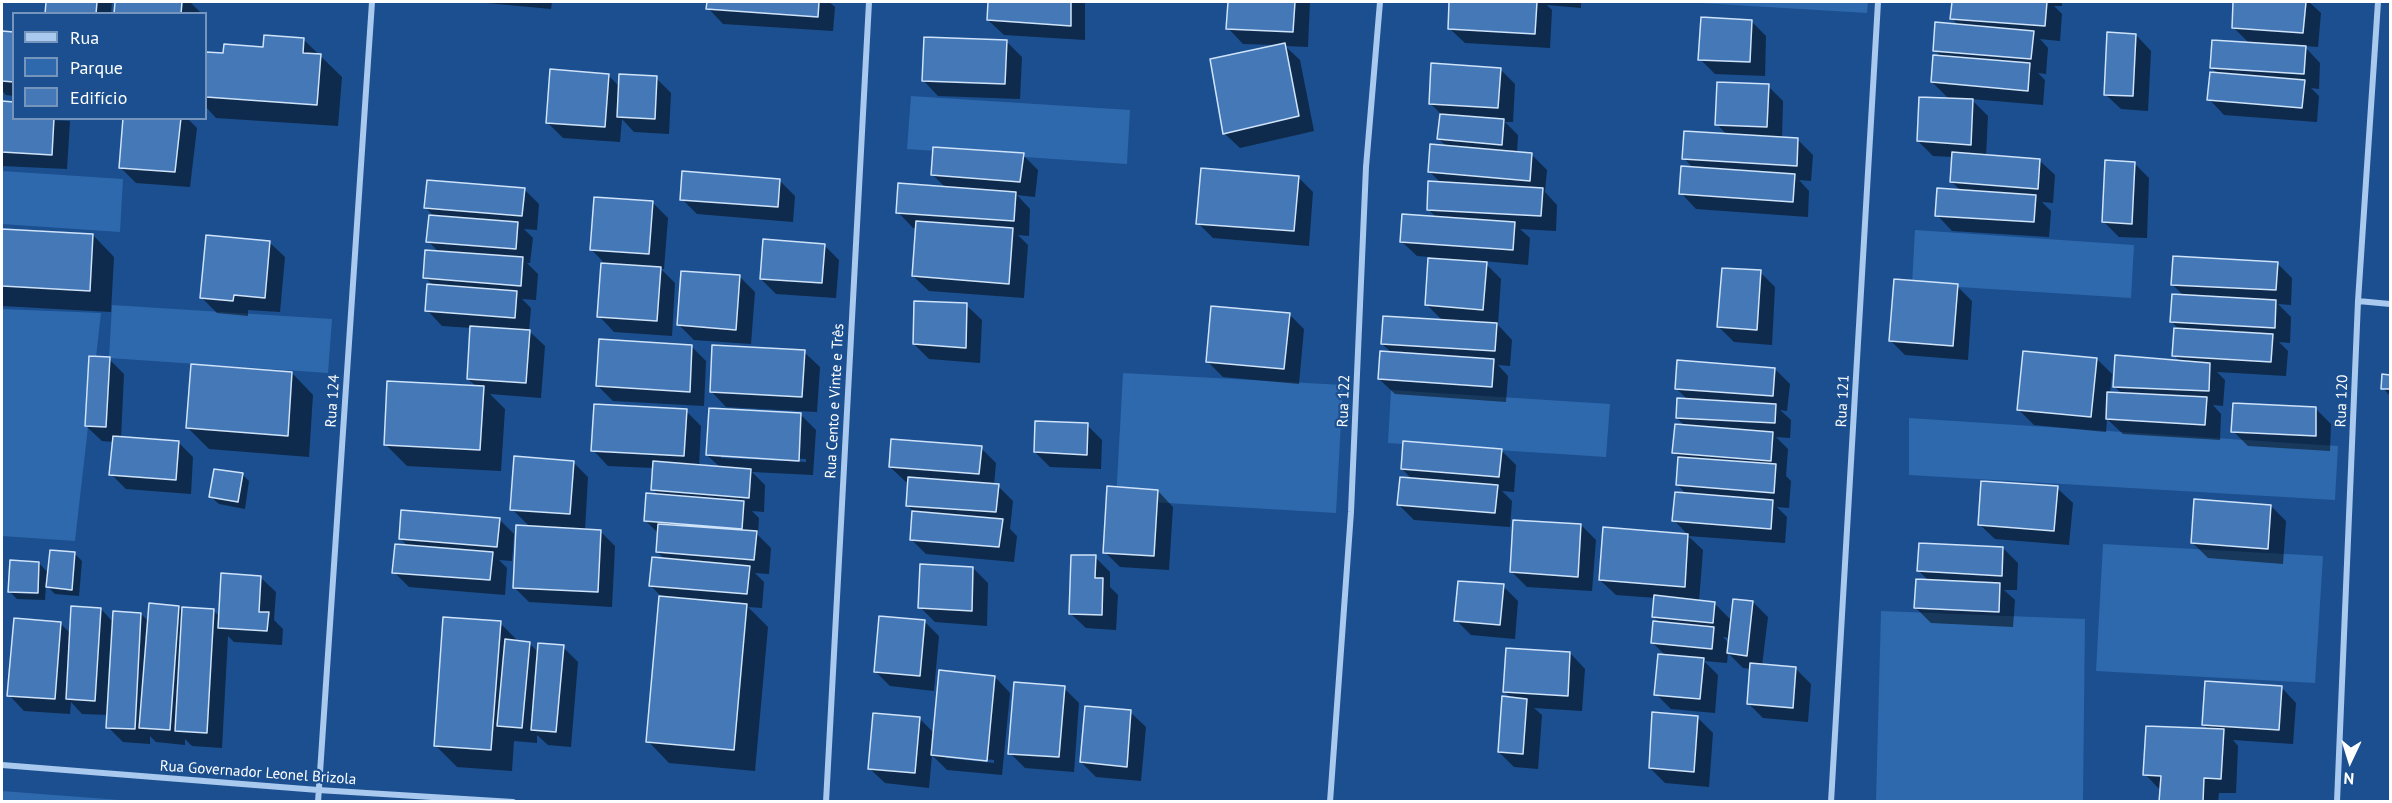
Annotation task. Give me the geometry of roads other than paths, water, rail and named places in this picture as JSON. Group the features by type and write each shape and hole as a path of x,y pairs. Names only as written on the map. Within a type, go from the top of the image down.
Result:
{"street":[{"name":"Rua 124","path":"318,801 372,2"},
{"name":"Rua Cento e Vinte e Três","path":"826,801 869,2"},
{"name":"Rua 122","path":"1330,801 1351,512 1366,167 1380,2"},
{"name":"Rua 121","path":"1831,801 1878,2"},
{"name":"Rua 120","path":"2337,801 2358,301 2378,2"},
{"path":"2358,301 2391,304"},
{"name":"Rua Governador Leonel Brizola","path":"2,765 318,790 513,801"}]}
